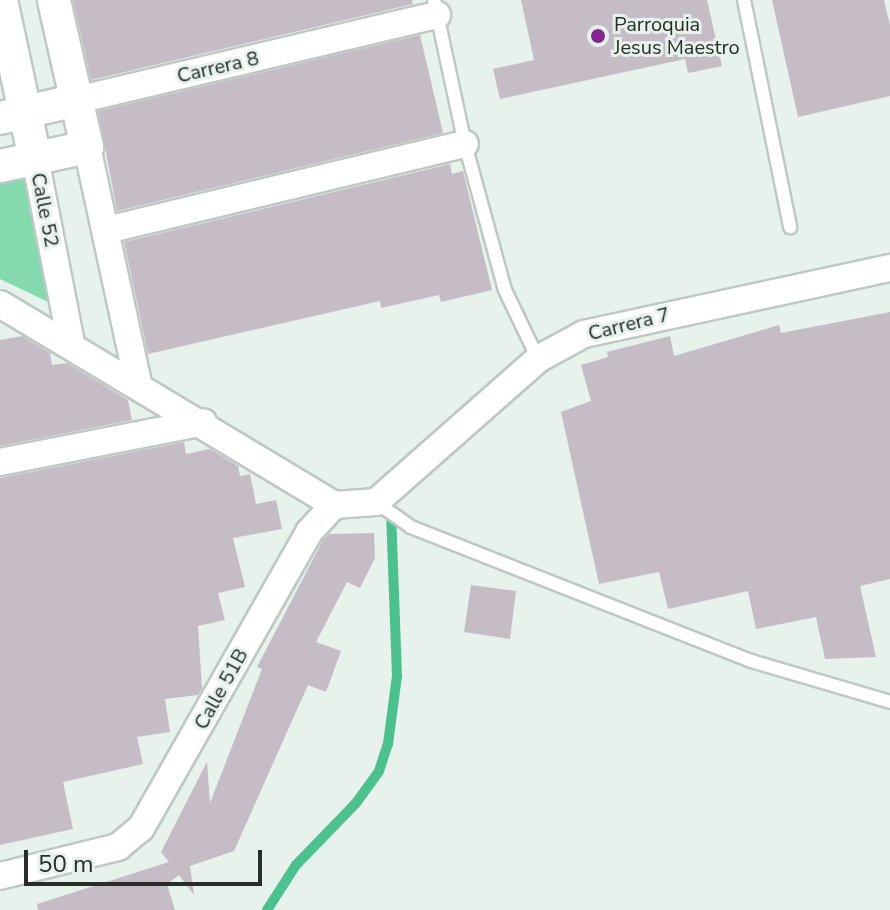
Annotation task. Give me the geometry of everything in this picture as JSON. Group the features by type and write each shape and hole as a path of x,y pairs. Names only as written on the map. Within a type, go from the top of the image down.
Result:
{"street":[{"name":"Calle 52","path":"1,0 12,115 35,158 71,344"},
{"path":"54,0 138,383"},
{"name":"Carrera 8","path":"12,115 436,8"},
{"path":"106,230 465,144"},
{"path":"0,166 87,147"},
{"name":"Carrera 7","path":"376,502 538,359 584,334 890,268"},
{"path":"0,304 203,422 334,505 376,502"},
{"path":"0,462 203,422"},
{"name":"Calle 51B","path":"0,876 118,847 141,828 309,532 334,505"}],"lane":[{"path":"744,0 790,227"},
{"path":"436,8 465,144 505,290 538,359"},
{"path":"376,502 411,527 751,661 890,702"}],"green space":[{"path":"31,168 61,308 0,279 0,176"}],"building":[{"path":"73,0 412,0 413,4 91,80"},
{"name":"Parroquia Jesus Maestro","path":"521,0 707,0 722,66 688,73 685,59 500,99 493,69 534,60"},
{"path":"772,0 884,0 890,25 890,96 798,117"},
{"path":"420,35 443,133 117,211 98,111"},
{"path":"450,164 452,174 463,171 492,290 441,302 439,295 381,308 380,301 148,354 124,242"},
{"path":"890,312 890,579 860,586 876,657 825,659 816,617 756,629 748,591 668,609 659,572 599,584 561,412 591,401 581,365 608,357 607,352 670,336 674,356 779,325 781,333"},
{"path":"22,336 50,353 52,365 67,363 128,400 132,420 0,446 0,340"},
{"path":"184,442 186,454 210,449 238,466 240,476 250,474 256,504 276,500 282,529 233,538 245,587 218,593 225,620 198,626 202,688 198,695 165,699 170,732 137,737 143,764 63,782 73,829 0,845 0,478"},
{"path":"374,533 375,558 360,588 347,582 316,642 341,651 326,692 308,685 234,851 190,866 194,895 179,875 167,884 175,910 38,910 37,904 169,862 161,852 207,762 210,803 262,669 257,667 323,540 329,534"},
{"path":"471,585 516,591 510,639 464,632"}],"waterway":[{"path":"267,910 296,865 356,803 379,771 388,744 397,676 391,513"}],"place":[{"name":"Parroquia Jesus Maestro","path":"598,36"}]}
